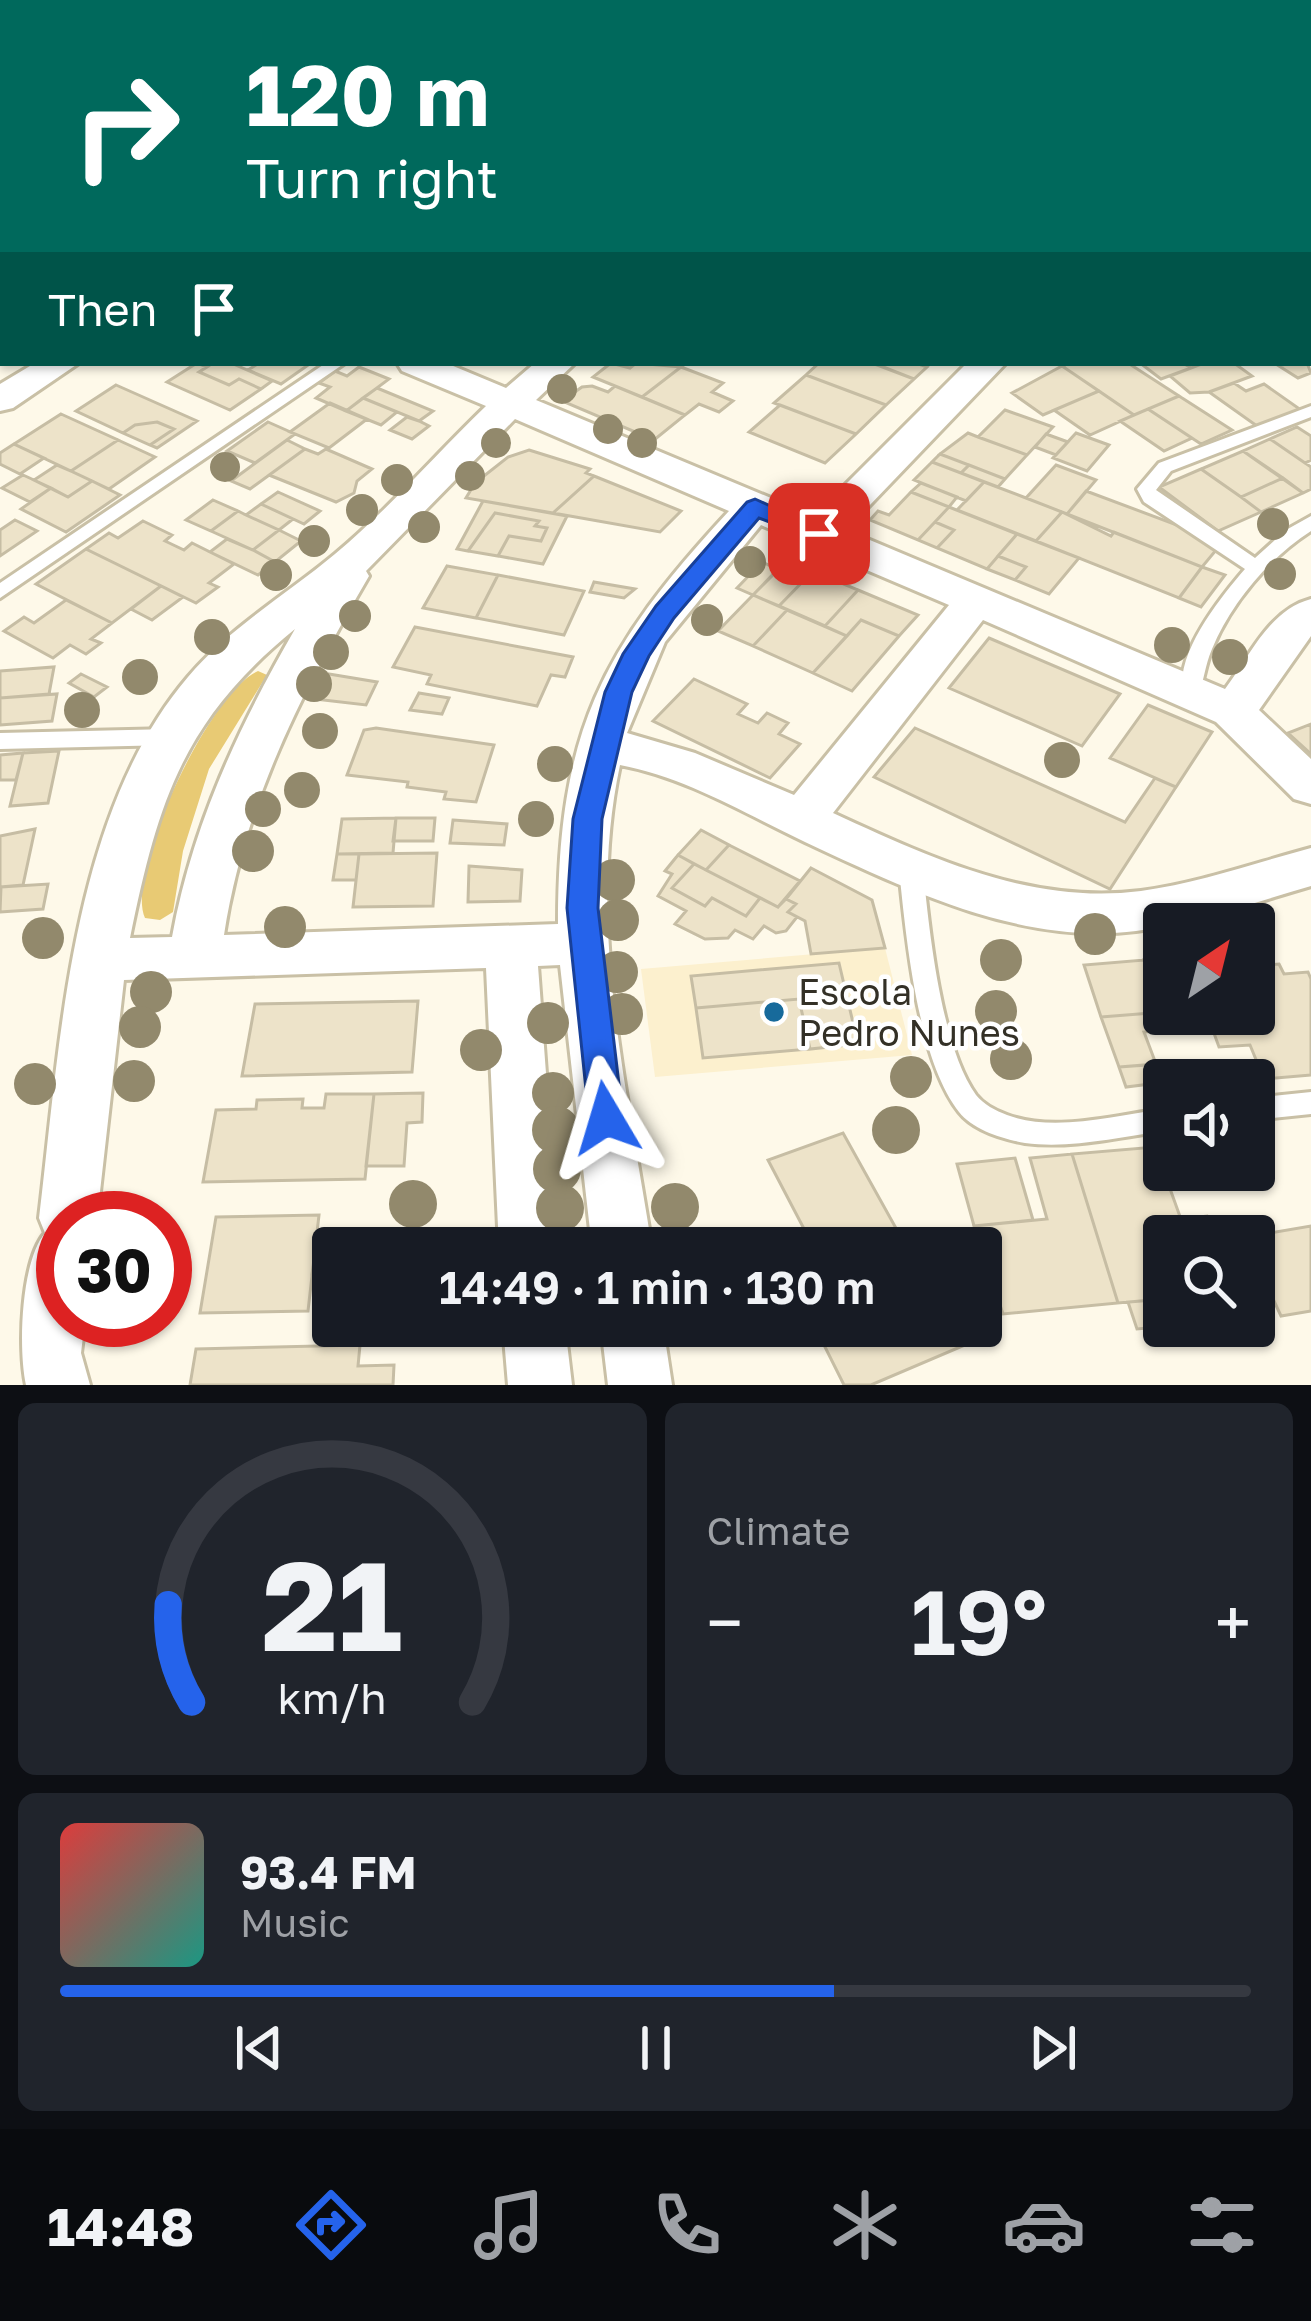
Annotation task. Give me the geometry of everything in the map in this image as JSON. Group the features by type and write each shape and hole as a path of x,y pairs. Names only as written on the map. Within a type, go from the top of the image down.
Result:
{"street":[{"path":"0,400 56,366"},
{"path":"422,366 1191,691 1232,711 1311,787"},
{"path":"71,1191 101,960 131,835 171,737 199,693 247,645 364,551 507,402 553,366"},
{"path":"819,534 985,366"},
{"path":"619,1227 584,944 587,819 602,745 636,654 665,612 755,507"},
{"path":"194,959 210,861 227,812 283,681 364,551"},
{"path":"802,819 976,600"},
{"path":"1232,711 1255,687 1290,626 1311,613"},
{"path":"602,745 670,758 911,869 1035,908 1114,914 1202,897 1311,867"},
{"path":"101,960 584,944"},
{"path":"511,949 528,1227"},
{"path":"51,1347 58,1385"},
{"path":"536,1347 540,1385"},
{"path":"635,1347 640,1385"}],"lane":[{"path":"0,592 333,366"},
{"path":"1255,566 1151,498 1146,489 1165,467 1311,411"},
{"path":"1191,691 1191,672 1202,648 1255,566 1284,536 1311,523"},
{"path":"0,741 171,737"},
{"path":"911,869 916,926 932,1003 969,1107 1022,1131 1143,1122"},
{"path":"1275,1107 1311,1103"}],"shaded area":[{"path":"258,671 267,675 209,769 183,851 173,912 160,920 145,918 142,895 147,863 176,784 218,711"},
{"name":"Escola Pedro Nunes","path":"885,948 912,1055 655,1077 641,969"}],"building":[{"path":"192,366 204,366 199,372 229,385 239,379 261,389 230,410 167,382"},
{"path":"208,366 238,366 272,381 261,389 239,379 229,385 199,372"},
{"path":"254,366 307,366 281,384 248,370"},
{"path":"607,366 681,367 642,397 593,377"},
{"path":"816,366 880,366 914,379 886,405 806,375"},
{"path":"881,366 927,367 914,379"},
{"path":"1062,366 1133,366 1179,396 1134,415"},
{"path":"1062,366 1099,391 1043,415 1012,393"},
{"path":"1144,366 1191,368 1161,379"},
{"path":"1196,366 1238,366 1252,376 1209,392 1190,393 1170,376"},
{"path":"1279,366 1308,366 1311,373 1298,378"},
{"path":"359,367 389,379 346,411 316,398 330,387 319,383 335,371 347,376"},
{"path":"681,367 723,383 712,392 733,401 719,412 699,404 685,415 642,397"},
{"path":"806,375 886,405 856,434 774,403"},
{"path":"1234,383 1246,391 1264,384 1301,410 1257,426 1209,392"},
{"path":"116,385 197,421 157,448 150,445 174,429 157,422 135,425 123,433 76,411"},
{"path":"592,386 608,392 615,386 685,415 654,440 562,401"},
{"path":"377,388 433,411 419,421 363,398"},
{"path":"1099,391 1134,415 1090,435 1054,410"},
{"path":"1179,396 1232,430 1201,444 1148,409"},
{"path":"363,398 397,412 381,425 346,411"},
{"path":"330,403 367,419 329,448 290,432"},
{"path":"780,405 856,434 825,463 749,432"},
{"path":"1148,409 1192,438 1164,451 1120,421"},
{"path":"1005,410 1053,427 1027,455 978,437"},
{"path":"61,414 118,440 71,471 14,444"},
{"path":"407,417 429,426 412,439 390,430"},
{"path":"157,422 174,429 150,445 123,433 135,425"},
{"path":"268,422 295,434 255,463 227,451"},
{"path":"1297,427 1311,436 1311,460 1305,463 1270,439"},
{"path":"968,433 1027,455 1005,479 940,454"},
{"path":"1076,433 1109,445 1087,471 1053,458"},
{"path":"1046,434 1068,442 1056,455 1035,447"},
{"path":"1270,439 1311,467 1311,489 1303,493 1243,451"},
{"path":"118,440 155,457 109,489 71,471"},
{"path":"287,440 305,449 250,489 231,481"},
{"path":"14,444 44,458 20,474 0,464 0,453"},
{"path":"305,449 318,454 326,449 372,469 357,481 354,493 336,502 269,475"},
{"path":"529,450 590,469 586,473 594,476 553,513 466,498 475,483 508,457"},
{"path":"1243,451 1283,478 1241,497 1201,469"},
{"path":"940,454 969,465 961,473 932,462"},
{"path":"932,462 984,482 966,501 914,480"},
{"path":"57,465 92,481 68,497 34,480"},
{"path":"969,465 1005,479 998,487 961,473"},
{"path":"1056,465 1096,480 1067,514 1026,498"},
{"path":"1201,469 1261,512 1218,531 1159,487"},
{"path":"23,475 51,488 30,502 2,488"},
{"path":"594,476 681,511 660,532 553,513"},
{"path":"1283,478 1303,493 1261,512 1241,497"},
{"path":"92,481 120,495 66,532 21,509 51,488 68,497"},
{"path":"984,482 1062,512 1036,541 957,510"},
{"path":"921,483 957,497 949,507 911,492"},
{"path":"1086,491 1201,534 1217,549 1202,567 1067,514"},
{"path":"278,492 320,511 304,524 261,504"},
{"path":"911,492 949,507 918,540 870,520 878,511 889,515"},
{"path":"213,500 238,511 211,531 186,520"},
{"path":"483,501 567,516 543,564 498,556 509,536 541,541 547,528 535,526 539,521 495,513 468,551 457,549"},
{"path":"261,504 293,519 279,530 246,515"},
{"path":"949,507 1017,534 987,569 937,548 954,530 935,522"},
{"path":"238,511 279,530 253,550 211,531"},
{"path":"1062,512 1111,536 1114,532 1202,567 1179,598 1036,541"},
{"path":"495,513 539,521 535,526 547,528 541,541 509,536 498,556 468,551"},
{"path":"15,520 37,531 0,556 0,530"},
{"path":"143,521 172,535 165,541 184,550 192,543 234,564 209,583 218,587 196,603 86,549 109,533 118,538"},
{"path":"935,522 954,530 937,548 918,540"},
{"path":"279,530 301,541 275,562 253,550"},
{"path":"1017,534 1079,558 1049,594 1015,580 1026,567 998,556"},
{"path":"227,539 275,562 258,575 210,552"},
{"path":"86,549 161,586 112,623 36,584"},
{"path":"998,556 1026,567 1015,580 987,569"},
{"path":"788,560 813,571 779,606 753,595"},
{"path":"762,562 778,569 753,595 737,588"},
{"path":"447,566 498,575 476,618 423,608"},
{"path":"1202,567 1225,575 1201,607 1179,598"},
{"path":"813,571 858,590 825,626 779,606"},
{"path":"498,575 584,591 564,635 476,618"},
{"path":"594,582 635,589 624,598 590,592"},
{"path":"161,586 183,597 152,620 131,609"},
{"path":"858,590 918,615 899,636 861,620 847,636 825,626"},
{"path":"753,595 787,610 753,646 718,631"},
{"path":"66,600 112,623 91,639 101,643 86,654 70,645 53,658 4,631 24,617 34,623"},
{"path":"787,610 847,636 813,673 753,646"},
{"path":"861,620 899,636 852,691 813,673"},
{"path":"415,627 573,657 565,677 551,675 537,706 427,684 431,675 393,667"},
{"path":"989,638 1120,694 1082,746 949,688"},
{"path":"54,667 49,694 0,698 0,671"},
{"path":"81,674 107,687 94,697 69,683"},
{"path":"329,674 377,682 366,705 315,699"},
{"path":"694,679 747,704 738,714 758,723 767,713 788,723 779,734 800,744 770,778 653,721"},
{"path":"419,693 449,698 442,714 410,710"},
{"path":"57,694 52,721 0,725 0,698"},
{"path":"1148,705 1212,732 1176,787 1110,758"},
{"path":"1311,724 1311,754 1288,733"},
{"path":"915,728 1125,822 1155,778 1176,787 1110,889 874,777"},
{"path":"364,730 494,745 476,802 444,799 446,792 407,787 408,782 347,775"},
{"path":"59,751 48,803 10,806 23,753"},
{"path":"23,753 16,780 0,780 0,755"},
{"path":"396,818 435,818 433,841 393,841"},
{"path":"396,818 393,853 337,854 342,819"},
{"path":"453,820 507,824 504,845 450,843"},
{"path":"35,829 23,885 0,887 0,836"},
{"path":"701,830 729,845 706,870 678,855"},
{"path":"729,845 800,881 778,907 706,870"},
{"path":"437,853 433,906 353,907 359,854"},
{"path":"337,854 359,854 356,880 333,880"},
{"path":"678,855 694,864 672,888 705,906 712,898 746,916 760,898 778,907 786,899 796,904 788,912 797,917 786,931 776,933 764,926 753,939 735,930 728,938 705,939 675,924 686,911 658,896 672,874 665,871"},
{"path":"694,864 760,898 746,916 712,898 705,906 672,888"},
{"path":"469,866 522,870 520,901 468,902"},
{"path":"811,868 872,900 885,948 811,954 805,921 788,912 796,904 786,899"},
{"path":"48,884 43,909 0,912 1,887"},
{"path":"1143,960 1143,1014 1101,1017 1084,965"},
{"path":"839,963 858,1044 810,1049 799,999 696,1008 691,976"},
{"path":"1275,964 1284,974 1308,972 1311,979 1311,1075 1275,1078 1275,1059 1256,1059 1250,1045 1219,1047 1215,1035 1275,1035"},
{"path":"799,999 810,1049 703,1058 696,1008"},
{"path":"418,1001 412,1072 242,1076 255,1004"},
{"path":"1143,1014 1143,1035 1154,1059 1119,1067 1101,1017"},
{"path":"1143,1065 1143,1085 1126,1087 1119,1067"},
{"path":"423,1093 422,1122 407,1123 404,1166 366,1166 374,1094"},
{"path":"326,1094 374,1094 365,1179 203,1182 216,1110 256,1109 257,1100 303,1099 302,1108 324,1108"},
{"path":"843,1133 895,1227 803,1227 768,1160"},
{"path":"1143,1148 1143,1191 1171,1191 1179,1215 1143,1215 1143,1301 1118,1303 1072,1154"},
{"path":"1072,1154 1118,1303 1003,1314 1002,1227 974,1226 1047,1219 1030,1158"},
{"path":"1015,1158 1033,1220 974,1226 957,1164"},
{"path":"319,1215 318,1227 312,1227 308,1311 200,1313 216,1217"},
{"path":"1311,1226 1311,1311 1281,1316 1275,1303 1275,1232"},
{"path":"1143,1301 1143,1328 1137,1329 1128,1302"},
{"path":"360,1347 358,1366 394,1365 393,1385 190,1385 196,1349"},
{"path":"825,1347 960,1347 871,1385 844,1385"}],"place":[{"name":"Escola Pedro Nunes","path":"774,1012"}],"route":[{"path":"606,1118 583,908 587,819 619,692 636,654 665,612 755,507 819,534"}]}
